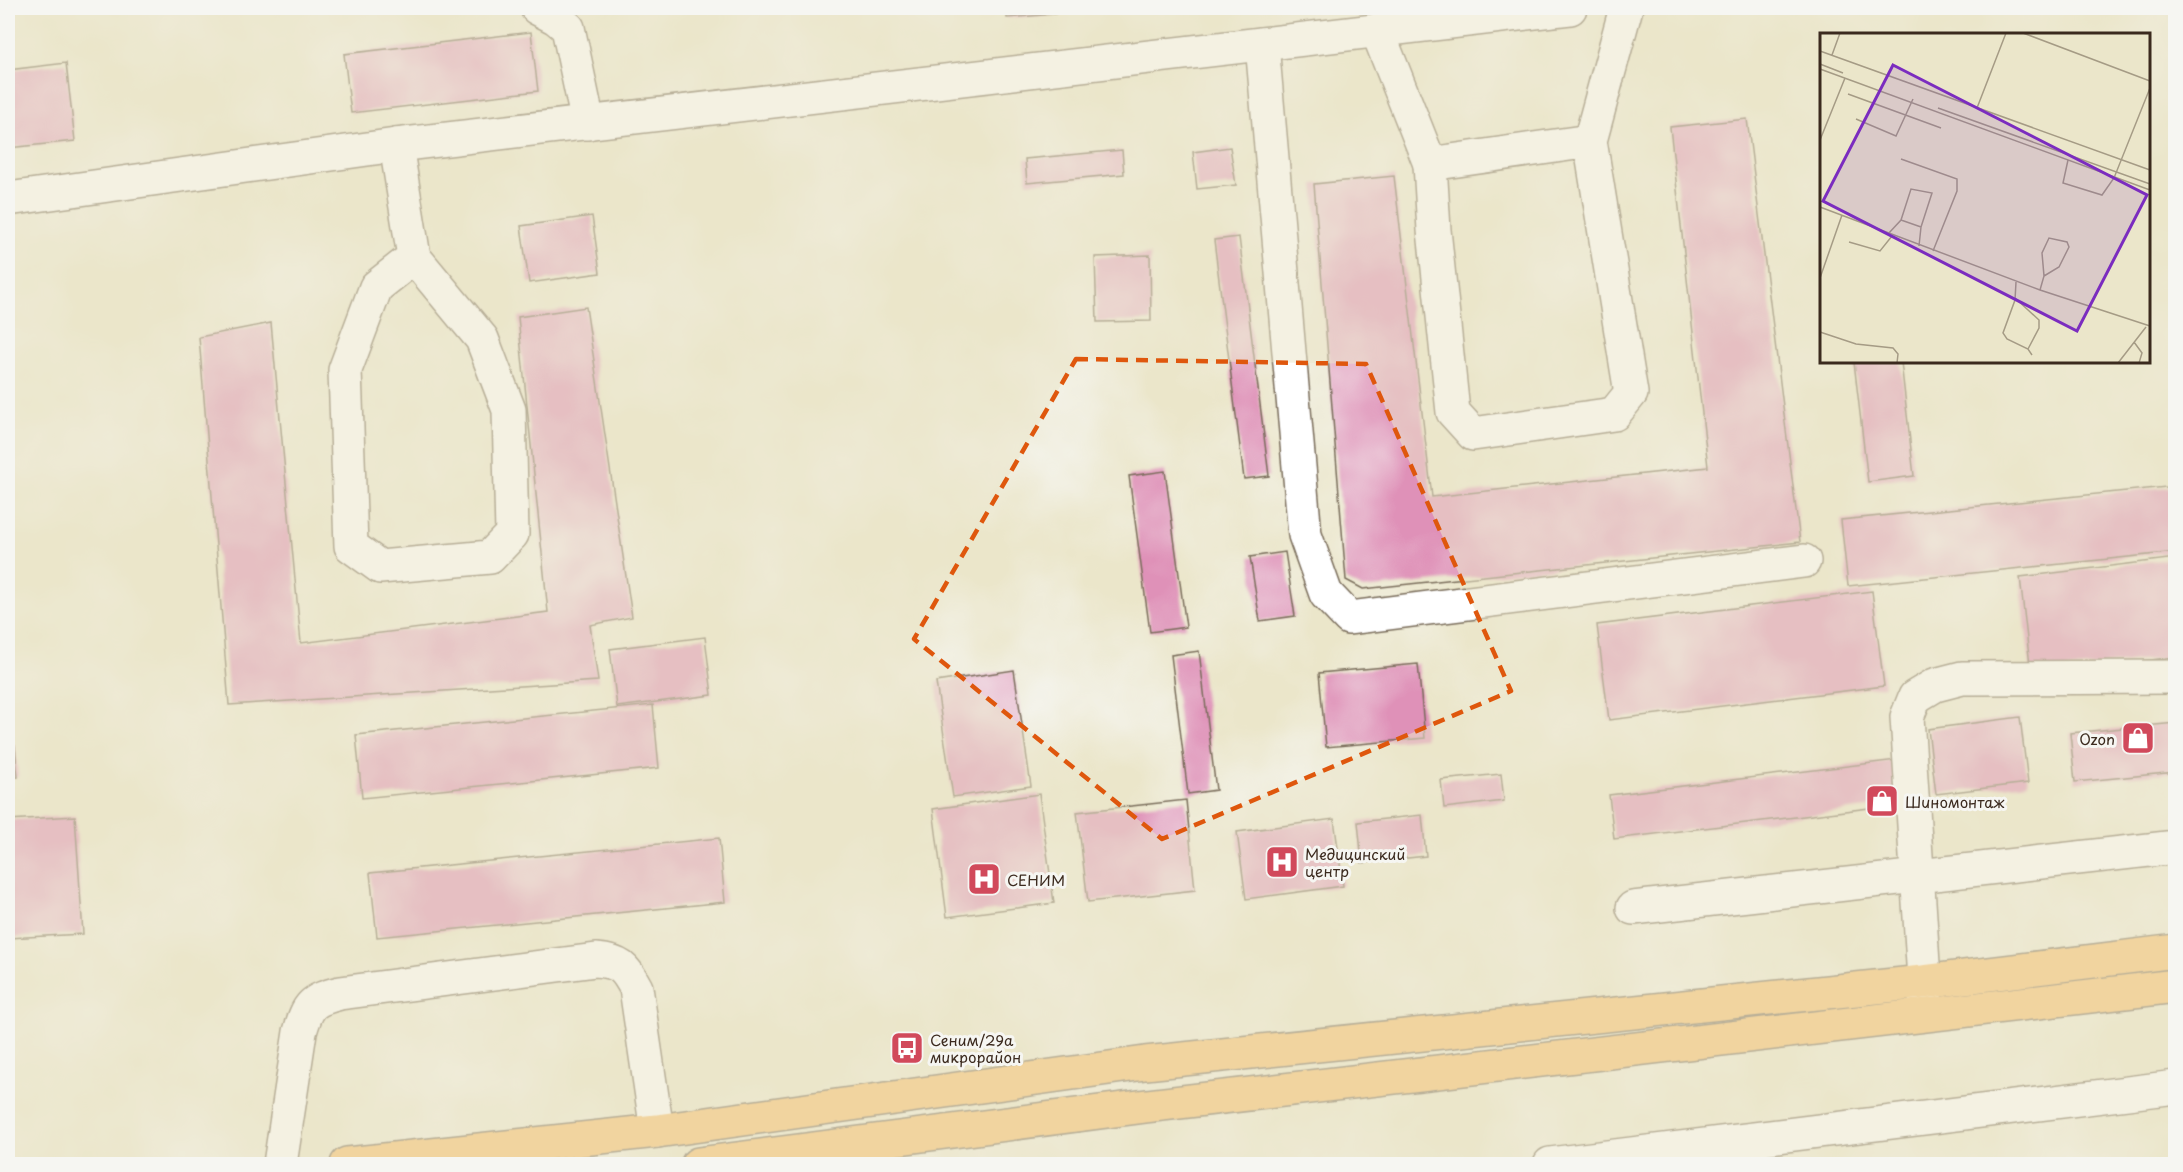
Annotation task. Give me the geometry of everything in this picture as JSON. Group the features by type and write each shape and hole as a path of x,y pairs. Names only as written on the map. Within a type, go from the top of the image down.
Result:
{"main road":[{"path":"347,1164 657,1131 1145,1063 1923,982 2175,951"},
{"path":"698,1164 1146,1106 2175,986"},
{"path":"1145,1063 1146,1106"}],"street":[{"path":"537,8 556,18 568,28 588,123"},
{"path":"8,199 396,146 1570,8"},
{"path":"1377,30 1430,164 1434,230 1453,412 1473,434 1614,414 1631,393 1590,141 1626,8"},
{"path":"1262,44 1305,535 1326,594 1349,618 1804,561"},
{"path":"1430,164 1590,141"},
{"path":"396,146 414,257 482,339 509,410 512,534 490,557 380,567 351,546 345,370 376,288 414,257"},
{"path":"1926,1015 1907,717 1915,697 1935,685 1962,678 2175,677"},
{"path":"1633,908 2175,847"},
{"path":"280,1164 300,1032 305,1013 318,998 340,993 596,960 613,961 627,970 636,988 657,1131"},
{"path":"1550,1164 2175,1088"}],"highlighted area":[{"path":"1076,359 1366,364 1511,691 1162,839 914,639"}],"building":[{"path":"1006,8 1054,8 1055,14 1007,18"},
{"path":"531,32 538,91 351,113 344,54"},
{"path":"66,63 75,141 8,148 8,70"},
{"path":"1747,119 1800,542 1363,589 1346,580 1314,184 1394,176 1432,497 1708,467 1670,127"},
{"path":"1230,147 1236,185 1197,189 1193,152"},
{"path":"1122,150 1124,174 1027,183 1025,159"},
{"path":"592,216 600,273 529,283 521,226"},
{"path":"1239,237 1269,476 1244,479 1214,240"},
{"path":"1150,255 1151,321 1097,322 1095,257"},
{"path":"586,307 632,617 590,625 598,681 229,705 199,337 271,323 301,643 548,612 518,317"},
{"path":"1854,363 1901,363 1914,476 1868,482"},
{"path":"1165,471 1186,627 1150,632 1129,476"},
{"path":"2176,486 2176,552 1848,586 1841,520"},
{"path":"1285,552 1295,616 1260,621 1250,557"},
{"path":"2176,558 2176,657 2031,674 2020,577"},
{"path":"1872,591 1884,686 1609,720 1597,625"},
{"path":"705,637 712,695 617,707 610,649"},
{"path":"1199,651 1216,790 1188,794 1171,655"},
{"path":"1418,664 1425,738 1326,747 1319,673"},
{"path":"1014,670 1031,786 953,797 936,682"},
{"path":"653,705 659,768 362,798 356,735"},
{"path":"2020,717 2028,783 1936,794 1928,729"},
{"path":"2176,723 2176,772 2075,782 2070,733"},
{"path":"15,746 18,777 8,778 8,747"},
{"path":"1905,759 1910,803 1614,839 1609,795"},
{"path":"1501,774 1504,801 1444,808 1441,780"},
{"path":"1039,794 1054,903 947,917 933,809"},
{"path":"1186,800 1195,890 1088,902 1077,812"},
{"path":"1422,815 1426,856 1362,863 1358,822"},
{"path":"75,816 83,934 8,938 8,820"},
{"path":"1334,819 1343,886 1246,899 1237,832"},
{"path":"719,838 725,902 377,937 370,873"}],"place":[{"name":"Ozon","path":"2138,738"},
{"name":"Шиномонтаж","path":"1882,801"},
{"name":"Медицинский центр","path":"1282,862"},
{"name":"СЕНИМ","path":"984,879"},
{"name":"Сеним/29а микрорайон","path":"907,1048"}]}
